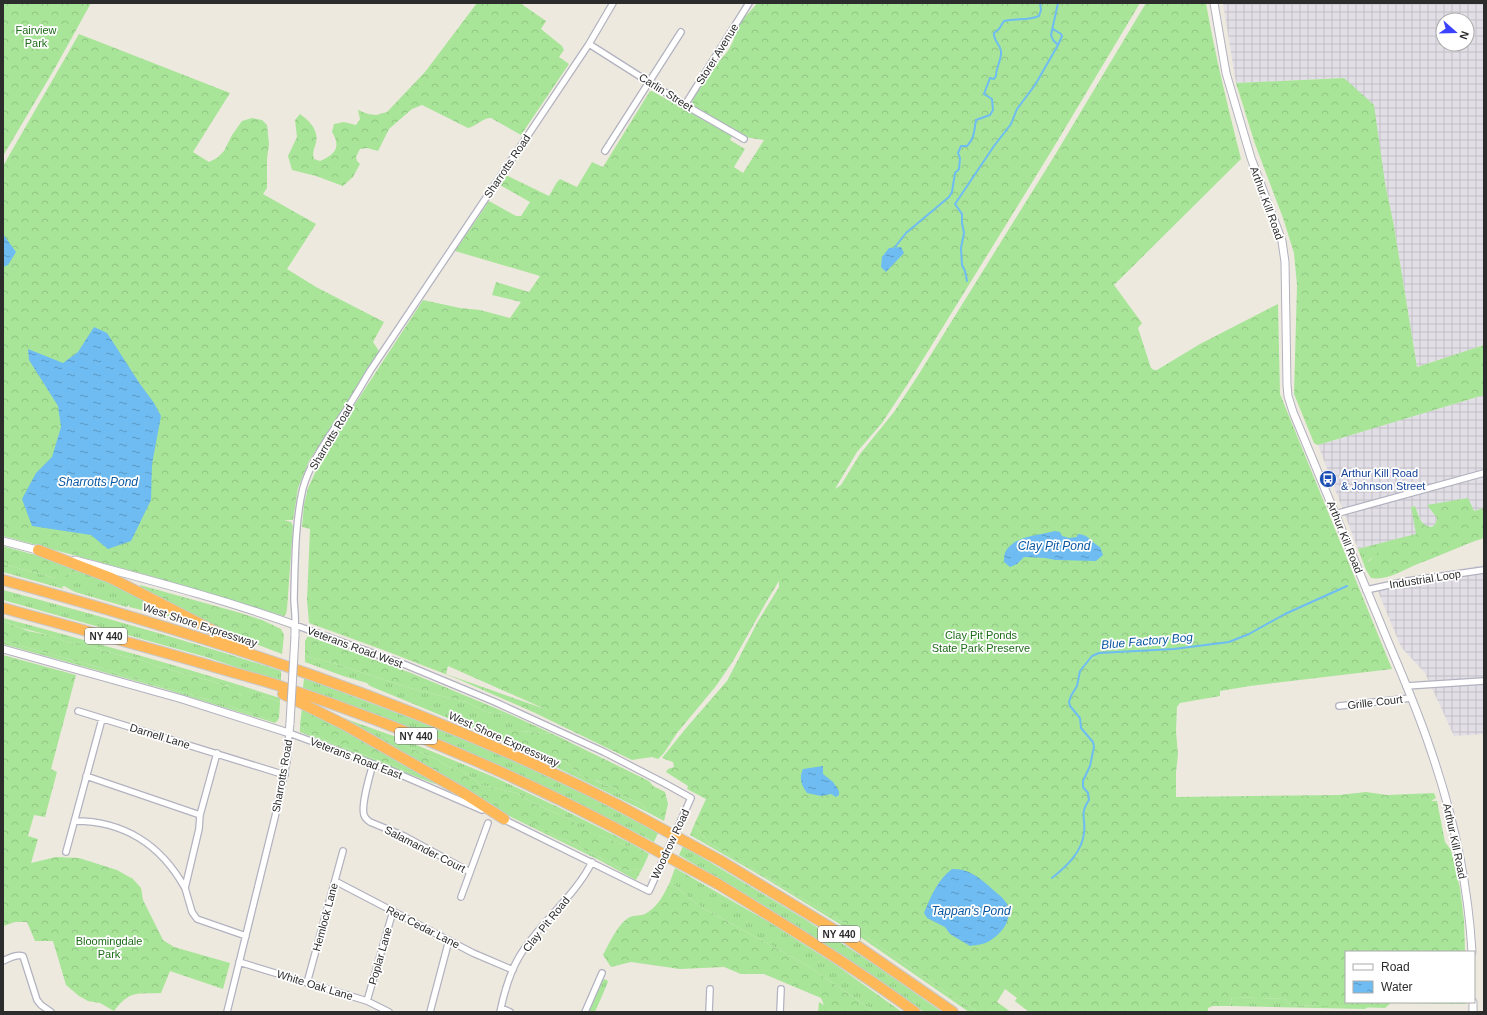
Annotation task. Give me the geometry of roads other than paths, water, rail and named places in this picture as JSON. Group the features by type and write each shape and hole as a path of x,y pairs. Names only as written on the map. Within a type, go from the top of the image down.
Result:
{"highway":[{"path":"38,550 111,578 220,634 321,673 364,694"},
{"name":"West Shore Expressway","path":"3,580 113,610 200,637 364,694 478,740 618,805 721,861 839,933 953,1012"},
{"name":"NY 440","path":"3,608 278,685 391,726 504,774 615,828 718,884 880,986 916,1012"},
{"path":"209,665 285,695 322,713 451,785 504,819"}],"street":[{"name":"Sharrotts Road","path":"227,1012 285,775 290,723 296,614 294,600 295,571 300,503 304,487 319,452 370,371 589,44 613,3"},
{"name":"Storer Avenue","path":"685,104 749,3"},
{"name":"Arthur Kill Road","path":"1214,3 1226,73 1251,158 1282,241 1285,262 1288,396 1293,412 1430,747 1450,811 1463,873 1468,906 1472,951"},
{"path":"605,152 681,32"},
{"name":"Carlin Street","path":"589,44 744,139"},
{"path":"1335,514 1484,473"},
{"name":"Veterans Road West","path":"3,541 209,597 295,625 398,663 495,702 604,752 679,790 691,798"},
{"name":"Industrial Loop","path":"1366,590 1407,581 1484,570"},
{"name":"Veterans Road East","path":"3,649 190,701 289,733 373,764 504,819 649,891"},
{"path":"1406,686 1482,681"},
{"name":"Grille Court","path":"1339,706 1411,698"},
{"name":"Darnell Lane","path":"78,711 285,775"},
{"path":"66,852 102,719"},
{"path":"185,888 196,846 200,815 217,753"},
{"name":"Salamander Court","path":"373,764 364,804 363,814 366,818 370,822 404,836 470,872"},
{"path":"86,776 200,815"},
{"name":"Woodrow Road","path":"649,891 691,798"},
{"path":"75,821 97,822 112,826 139,838 150,845 166,860 178,875 185,888 192,912 198,919 246,936"},
{"name":"Salamander Court","path":"461,897 488,824"},
{"name":"Hemlock Lane","path":"307,983 343,851"},
{"name":"Clay Pit Road","path":"500,1010 513,970 519,957 530,941 554,914 584,875 592,862"},
{"name":"Red Cedar Lane","path":"335,881 473,953 513,970"},
{"name":"Poplar Lane","path":"367,1002 393,911"},
{"path":"430,1012 449,940"},
{"path":"3,961 13,956 24,956 37,1000 51,1012"},
{"name":"White Oak Lane","path":"239,962 367,1002 389,1012"},
{"path":"585,1012 602,973"},
{"path":"709,1012 710,989"},
{"path":"780,1012 781,989"},
{"path":"500,1010 510,1012"}],"water":[{"path":"3,234 16,252 8,265 3,267"},
{"path":"901,247 904,253 886,272 881,267 882,257 889,248"},
{"name":"Sharrotts Pond","path":"94,327 107,333 154,403 161,416 152,464 151,500 131,541 108,549 91,535 32,526 22,499 36,473 52,457 61,427 58,406 29,360 28,349 63,363 78,352"},
{"name":"Clay Pit Pond","path":"1055,531 1060,532 1062,536 1069,538 1077,537 1078,534 1085,535 1100,547 1103,555 1096,561 1056,560 1024,557 1017,564 1010,567 1004,562 1005,553 1014,543 1027,537"},
{"path":"823,766 823,774 833,782 839,791 839,795 836,797 831,794 821,796 807,793 803,787 801,775 803,769"},
{"name":"Tappan's Pond","path":"952,869 963,870 977,876 1007,904 1009,915 1006,925 989,941 970,946 950,934 945,927 927,918 924,913 939,883"}],"waterway":[{"path":"895,247 906,233 949,197 952,192 955,173 959,169 960,158 958,153 961,146 967,146 972,140 976,120 990,115 993,110 992,99 984,94 990,78 994,79 996,76 1001,57 1001,51 994,33 999,29 1004,21 1039,16 1041,10 1040,3"},
{"path":"967,281 962,265 961,248 964,233 962,214 955,204 994,146 1011,124 1017,109 1035,85 1058,45 1053,40 1051,35 1058,3"},
{"path":"1053,29 1062,36 1058,45"},
{"name":"Blue Factory Bog","path":"1052,878 1073,858 1083,840 1084,809 1089,800 1088,793 1083,787 1083,781 1090,766 1094,747 1093,742 1081,728 1080,718 1070,706 1069,702 1077,686 1080,671 1092,656 1099,653 1174,649 1229,642 1249,634 1285,614 1347,586"}],"place":[{"name":"Arthur Kill Road & Johnson Street","path":"1328,479"}],"park label":[{"name":"Fairview Park","path":"36,36"},
{"name":"Clay Pit Ponds State Park Preserve","path":"981,641"},
{"name":"Bloomingdale Park","path":"109,947"}]}
